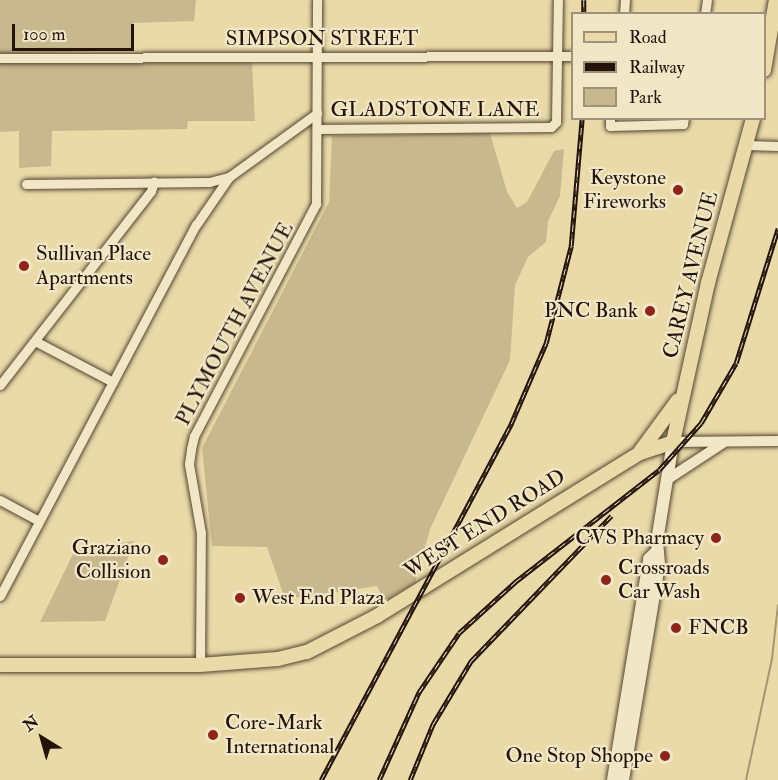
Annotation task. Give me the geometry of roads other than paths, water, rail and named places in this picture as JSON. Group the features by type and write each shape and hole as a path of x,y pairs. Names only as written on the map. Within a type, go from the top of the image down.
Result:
{"main road":[{"path":"766,60 776,0"},
{"name":"CAREY AVENUE","path":"673,442 708,283 752,120"},
{"path":"640,453 673,410 688,379"},
{"path":"623,780 659,564 656,552 673,442"},
{"name":"WEST END ROAD","path":"0,666 200,665 278,659 334,641 640,453 673,442"},
{"path":"613,780 650,559 656,552"}],"street":[{"name":"PLYMOUTH AVENUE","path":"200,665 201,533 189,464 191,449 194,436 313,214 317,129 317,0"},
{"path":"558,0 558,55"},
{"name":"GLADSTONE LANE","path":"317,129 551,127 556,122 558,55"},
{"name":"SIMPSON STREET","path":"0,58 571,56"},
{"path":"0,596 196,225 229,177 317,113"},
{"path":"610,122 683,124 684,120"},
{"path":"746,145 778,146"},
{"path":"26,184 209,182 229,177"},
{"path":"0,385 151,190 154,181"},
{"path":"35,340 113,382"},
{"path":"673,442 778,441"},
{"path":"668,479 723,443"},
{"path":"0,500 39,522"}],"waterway":[{"path":"746,780 772,659 778,605"}],"railway":[{"path":"584,0 584,12"},
{"path":"321,780 511,424 546,343 571,246 582,120"},
{"path":"379,780 419,692 459,633 515,582 659,470 701,423 736,363 778,228"},
{"path":"410,780 433,724 471,661 611,516"}],"place":[{"name":"Keystone Fireworks","path":"678,190"},
{"name":"Sullivan Place Apartments","path":"24,266"},
{"name":"PNC Bank","path":"650,311"},
{"name":"CVS Pharmacy","path":"716,538"},
{"name":"Graziano Collision","path":"163,560"},
{"name":"Crossroads Car Wash","path":"606,580"},
{"name":"West End Plaza","path":"240,598"},
{"name":"FNCB","path":"676,628"},
{"name":"Core-Mark International","path":"213,735"},
{"name":"One Stop Shoppe","path":"665,756"}]}
